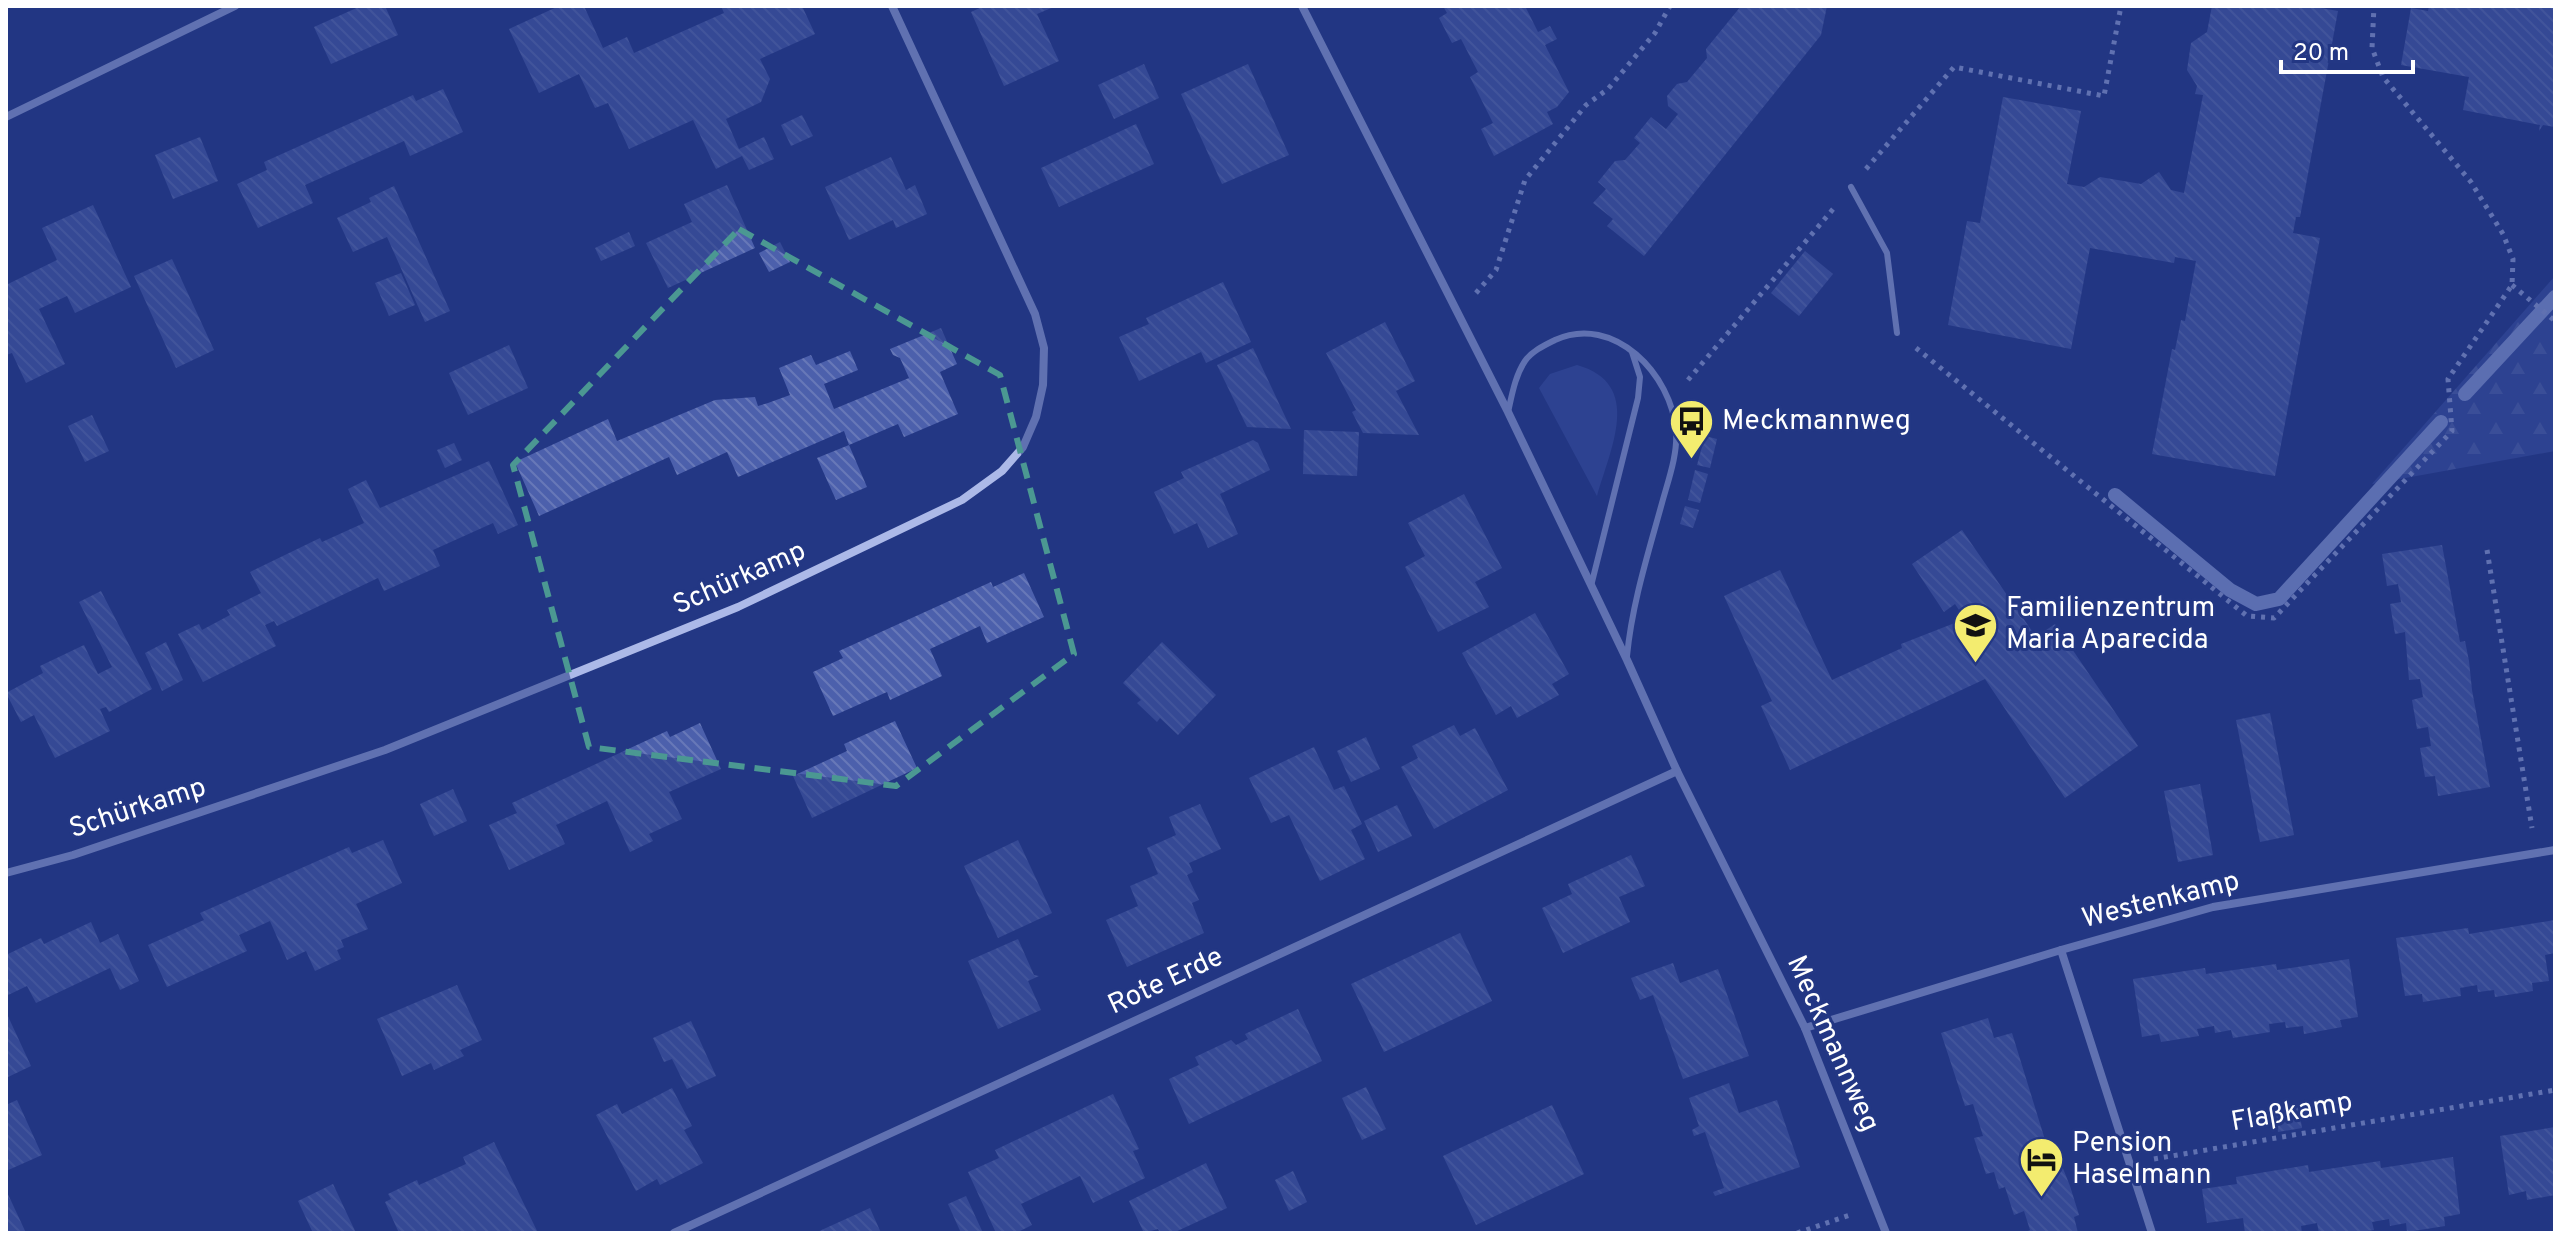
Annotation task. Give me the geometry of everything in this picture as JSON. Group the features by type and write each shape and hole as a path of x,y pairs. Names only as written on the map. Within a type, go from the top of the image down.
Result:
{"street":[{"path":"6,117 235,6"},
{"name":"Schürkamp","path":"6,873 73,855 385,750 738,607 962,500 1002,471 1023,447 1036,417 1043,385 1044,348 1035,314 892,6"},
{"name":"Meckmannweg","path":"1302,6 1508,412 1677,771 1805,1028 1886,1233"},
{"name":"Rote Erde","path":"674,1233 1677,771"},
{"name":"Westenkamp","path":"1805,1028 2213,907 2555,850"},
{"path":"2061,950 2152,1233"}],"lane":[{"path":"1851,187 1887,253 1897,333"},
{"name":"Meckmannweg","path":"1508,412 1517,377 1527,358 1544,345 1562,337 1589,333 1612,338 1632,350 1650,368 1669,401 1676,432 1670,474 1630,619 1627,660"},
{"path":"1591,586 1638,398 1640,377 1632,350"}],"path":[{"path":"1458,316 1496,270 1525,180 1586,105 1608,89 1655,33 1670,6"},
{"path":"1669,401 1954,67 2104,96 2121,6"},
{"path":"1897,333 2247,616 2274,618 2452,431 2448,379 2512,285 2513,259 2503,234 2471,182 2383,77 2372,48 2374,6"},
{"path":"2512,285 2555,321"},
{"path":"2487,550 2536,853"},
{"name":"Flaßkamp","path":"2130,1163 2555,1090"},
{"path":"1797,1233 1876,1206"}],"highlighted area":[{"path":"739,229 1000,375 1074,654 896,786 589,747 513,465"}],"green space":[{"path":"2555,276 2555,451 2372,484"},
{"path":"1577,365 1598,374 1610,387 1616,402 1614,439 1597,496 1539,388 1550,374"}],"building":[{"path":"361,6 385,6 398,35 331,64 314,27"},
{"path":"559,6 584,6 603,48 627,37 634,53 724,13 721,6 802,6 815,34 760,59 770,79 761,102 726,119 739,149 764,137 774,159 749,170 742,156 716,169 693,120 629,149 608,103 595,108 579,74 539,93 509,29"},
{"path":"984,6 1056,6 1037,14 1059,61 1004,86 971,12"},
{"path":"1443,6 1525,6 1538,32 1550,26 1557,39 1545,45 1569,92 1557,107 1547,112 1553,124 1494,156 1481,129 1493,123 1470,77 1478,72 1461,39 1452,43 1439,18 1447,13"},
{"path":"1741,6 1827,6 1821,35 1644,256 1607,226 1613,219 1593,203 1606,189 1598,182 1615,161 1625,160 1640,143 1634,138 1651,117 1666,129 1678,114 1668,106 1667,96 1677,84 1687,82 1707,58 1706,49"},
{"path":"2212,6 2309,6 2338,11 2300,217 2296,217 2293,233 2320,238 2275,476 2152,454 2172,349 2175,350 2181,320 2185,321 2196,261 2175,257 2174,263 2090,248 2071,349 1948,325 1967,221 1980,223 2003,97 2081,111 2067,184 2084,187 2100,177 2141,184 2159,172 2171,190 2184,193 2203,95 2195,94 2197,86 2187,70 2191,43 2207,32"},
{"path":"2429,6 2555,6 2555,127 2543,125 2539,131 2540,125 2463,110 2469,77 2401,65 2411,8 2428,11"},
{"path":"1144,64 1159,98 1114,119 1098,85"},
{"path":"1248,64 1289,155 1222,184 1181,94"},
{"path":"443,89 463,132 410,156 404,141 305,185 313,203 258,228 237,184 267,170 264,162 413,95 416,101"},
{"path":"802,115 813,136 791,146 781,125"},
{"path":"1136,124 1154,164 1059,207 1041,168"},
{"path":"200,137 218,181 173,199 155,155"},
{"path":"891,157 906,190 915,185 927,214 896,228 893,220 849,240 825,187"},
{"path":"727,185 755,248 668,288 646,243 692,222 684,204"},
{"path":"394,186 450,311 425,322 387,237 353,252 337,218 371,202 369,198"},
{"path":"93,205 131,287 75,313 67,296 39,309 65,364 26,383 12,353 6,355 6,285 57,260 42,228"},
{"path":"629,232 635,246 601,261 595,248"},
{"path":"780,242 790,262 769,272 759,253"},
{"path":"1805,251 1833,274 1799,316 1771,293"},
{"path":"172,259 214,350 176,368 134,276"},
{"path":"401,273 415,305 389,316 375,283"},
{"path":"1223,282 1251,342 1206,363 1201,352 1139,381 1119,337 1149,324 1146,318"},
{"path":"1385,322 1415,381 1396,391 1419,435 1363,433 1352,412 1356,410 1326,353"},
{"path":"941,328 957,364 940,372 958,414 904,437 898,424 849,445 844,431 738,477 727,452 677,475 669,457 539,516 515,462 608,419 617,441 715,400 755,397 758,406 768,403 790,395 779,368 811,355 816,365 850,351 858,370 824,384 834,409 909,378 900,358 893,355 890,349"},
{"path":"509,345 528,388 468,415 449,373"},
{"path":"1253,348 1291,429 1247,427 1217,365"},
{"path":"92,415 109,451 85,462 68,426"},
{"path":"1304,430 1359,432 1357,476 1303,474"},
{"path":"1705,436 1717,439 1710,468 1697,465"},
{"path":"1253,440 1258,443 1270,470 1220,494 1238,534 1208,548 1197,523 1174,534 1154,492 1184,478 1181,472"},
{"path":"454,443 462,460 445,468 437,450"},
{"path":"849,445 867,487 836,500 817,458"},
{"path":"489,461 518,525 498,534 493,523 433,550 440,566 384,591 378,578 277,626 274,621 265,625 276,646 203,682 178,634 199,624 202,630 230,615 227,610 261,593 250,572 320,538 322,542 364,523 348,489 366,480 380,508"},
{"path":"1695,470 1708,474 1700,503 1688,500"},
{"path":"1464,494 1502,568 1475,582 1489,607 1438,632 1405,567 1425,556 1408,523"},
{"path":"1685,506 1699,510 1693,528 1680,524"},
{"name":"Familienzentrum Maria Aparecida","path":"1962,530 2036,637 2055,624 2138,746 2065,798 1985,679 1790,770 1761,706 1772,701 1724,596 1780,570 1832,680 1902,648 1901,644 1965,619 1955,604 1944,612 1912,564"},
{"path":"2442,545 2460,642 2465,641 2469,661 2490,787 2438,796 2435,776 2425,777 2420,748 2431,746 2428,727 2417,729 2412,700 2423,697 2420,679 2409,680 2405,632 2395,634 2390,604 2401,602 2398,584 2387,586 2382,554"},
{"path":"1024,573 1044,617 987,643 980,626 930,649 942,676 890,700 887,692 833,716 813,672 843,658 839,651 991,582 993,587"},
{"path":"101,591 152,689 109,712 106,707 100,709 110,731 55,758 34,715 21,722 6,693 43,673 40,666 84,645 98,674 112,667 79,602"},
{"path":"1535,613 1569,674 1552,684 1559,695 1517,718 1511,706 1496,715 1462,653"},
{"path":"166,642 183,680 162,691 145,653"},
{"path":"1162,642 1216,695 1178,735 1160,718 1157,722 1137,703 1141,700 1123,683"},
{"path":"2270,713 2294,835 2260,842 2236,720"},
{"path":"895,721 917,768 812,818 793,776 847,751 844,744"},
{"path":"700,723 721,769 669,792 682,819 649,834 653,841 630,852 607,801 556,825 565,844 509,870 489,825 517,813 512,803 667,731 670,737"},
{"path":"1454,725 1460,736 1475,728 1508,790 1434,829 1401,767 1418,758 1412,746"},
{"path":"1366,737 1380,769 1351,782 1337,751"},
{"path":"1314,747 1334,790 1344,786 1362,824 1351,830 1365,859 1320,881 1289,815 1271,823 1249,778"},
{"path":"2200,784 2213,855 2178,862 2164,791"},
{"path":"453,789 467,821 434,836 420,804"},
{"path":"1200,804 1221,849 1189,863 1193,872 1187,875 1199,900 1192,903 1204,933 1127,967 1106,920 1138,906 1130,886 1158,874 1147,848 1176,835 1169,817"},
{"path":"1397,805 1412,836 1378,852 1364,821"},
{"path":"383,840 402,883 356,904 368,929 341,940 344,947 337,950 341,959 315,971 306,951 287,960 270,921 239,935 247,951 167,987 148,945 204,920 200,913 349,847 352,853"},
{"path":"1018,840 1052,913 998,938 964,866"},
{"path":"1631,855 1645,886 1619,897 1630,922 1563,953 1542,908 1572,894 1568,884"},
{"path":"2555,920 2555,953 2545,955 2549,981 2532,983 2533,991 2495,997 2494,990 2478,992 2477,985 2460,988 2461,996 2423,1002 2422,994 2405,996 2396,938 2468,928 2469,934"},
{"path":"91,922 100,943 118,934 139,981 120,990 110,968 36,1003 27,986 6,996 6,955 41,938 44,944"},
{"path":"1460,933 1492,1001 1384,1052 1351,984"},
{"path":"1018,939 1034,975 1039,976 1028,981 1041,1010 998,1029 968,961"},
{"path":"2349,959 2358,1017 2340,1020 2342,1027 2304,1034 2303,1026 2286,1028 2285,1022 2269,1024 2270,1032 2233,1038 2231,1030 2215,1033 2214,1026 2197,1029 2199,1036 2161,1042 2159,1034 2142,1037 2133,979 2205,968 2206,974 2276,964 2277,970"},
{"path":"1673,963 1680,983 1718,969 1749,1056 1683,1079 1653,995 1640,1000 1631,978"},
{"path":"457,985 482,1040 460,1050 464,1056 434,1070 431,1063 402,1076 377,1019"},
{"path":"1298,1009 1322,1061 1189,1124 1169,1079 1199,1065 1195,1057 1231,1040 1236,1045 1248,1039 1245,1034"},
{"path":"6,1012 31,1066 8,1077 6,1073"},
{"path":"1988,1018 1994,1038 2012,1033 2054,1169 2062,1166 2070,1186 2079,1215 2074,1217 2078,1233 2024,1233 2030,1230 2024,1211 2014,1215 2005,1187 1999,1189 1994,1172 1986,1174 1974,1138 1983,1136 1973,1104 1965,1106 1941,1033"},
{"path":"691,1021 716,1076 687,1089 672,1059 664,1062 653,1038"},
{"path":"1729,1083 1739,1113 1777,1100 1800,1167 1715,1196 1713,1192 1724,1188 1705,1132 1694,1136 1692,1130 1699,1126 1689,1098"},
{"path":"1366,1087 1386,1129 1362,1140 1342,1098"},
{"path":"672,1088 692,1126 684,1130 703,1163 660,1185 657,1179 636,1191 596,1115 617,1104 622,1114"},
{"path":"1113,1094 1139,1149 1133,1151 1145,1178 1093,1203 1080,1176 1021,1204 1032,1225 1016,1233 996,1233 968,1172 999,1158 995,1150"},
{"path":"17,1100 42,1155 6,1171 6,1105"},
{"path":"2298,1104 2302,1128 2278,1132 2275,1107"},
{"path":"1552,1105 1584,1174 1476,1225 1443,1156"},
{"path":"2555,1127 2555,1195 2527,1200 2526,1191 2509,1195 2500,1136"},
{"path":"494,1142 538,1233 399,1233 385,1202 391,1199 388,1194 417,1180 419,1185 466,1164 463,1157"},
{"path":"2453,1157 2460,1214 2444,1217 2445,1226 2407,1232 2406,1223 2390,1226 2389,1219 2372,1222 2374,1230 2355,1233 2319,1233 2317,1223 2301,1226 2302,1233 2245,1233 2243,1218 2207,1223 2202,1189 2237,1184 2236,1177 2308,1165 2309,1172 2380,1161 2381,1168"},
{"path":"1206,1163 1227,1208 1173,1233 1160,1233 1158,1229 1144,1233 1129,1201"},
{"path":"1293,1171 1307,1202 1289,1211 1275,1180"},
{"path":"333,1184 356,1233 313,1233 298,1201"},
{"path":"6,1190 26,1233 6,1233"},
{"path":"966,1196 983,1233 961,1233 948,1204"},
{"path":"870,1208 881,1233 815,1233"}],"waterway":[{"path":"2465,394 2555,297"},
{"path":"2115,495 2230,590 2256,604 2279,599 2441,422"}],"place":[{"name":"Meckmannweg","path":"1691,461"},
{"name":"Familienzentrum Maria Aparecida","path":"1975,664"},
{"name":"Pension Haselmann","path":"2041,1199"}]}
